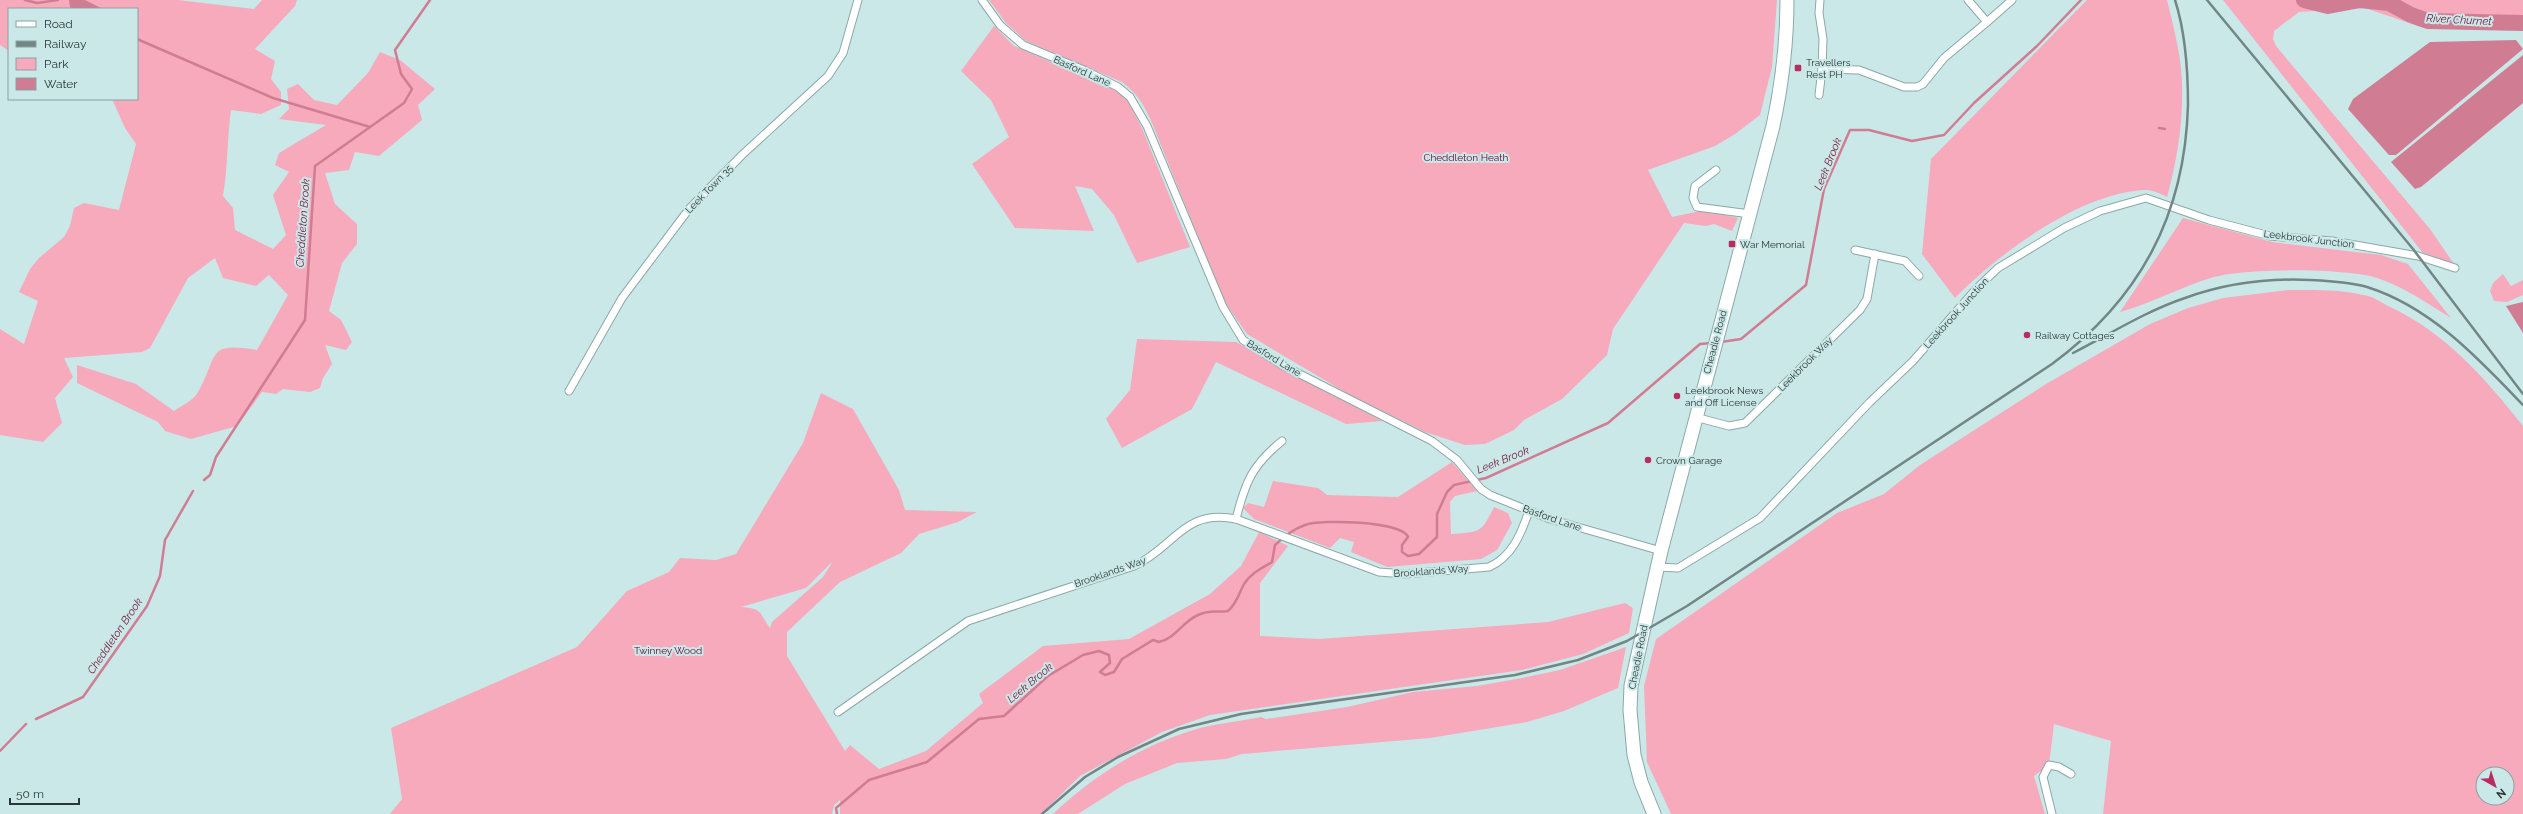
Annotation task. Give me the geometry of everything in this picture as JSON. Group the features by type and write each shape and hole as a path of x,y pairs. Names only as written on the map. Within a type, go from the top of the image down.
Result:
{"highway":[{"name":"Cheadle Road","path":"1654,814 1641,782 1634,755 1630,710 1631,686 1661,550 1773,126 1781,86 1787,40 1787,0"}],"street":[{"name":"Leek Town 35","path":"570,391 622,298 689,209 742,155 828,76 843,53 858,0"},
{"name":"Basford Lane","path":"982,0 1000,25 1023,45 1086,71 1118,87 1130,97 1147,126 1223,307 1243,340 1284,366 1432,441 1457,460 1481,489 1490,495 1529,511 1596,534 1661,550"},
{"path":"1819,95 1823,40 1819,13 1820,0"},
{"path":"1968,0 1987,22"},
{"path":"1822,69 1859,70 1904,87 1917,87 1923,84 1944,58 2012,0"},
{"path":"1716,170 1695,186 1693,198 1697,207 1750,214"},
{"name":"Leekbrook Junction","path":"1657,567 1678,568 1760,518 1869,403 1913,361 1977,288 1998,268 2064,228 2100,211 2146,198 2210,220 2270,236 2332,241 2418,256 2455,268"},
{"path":"1855,250 1905,261 1919,276"},
{"name":"Leekbrook Way","path":"1695,417 1729,426 1745,423 1860,310 1867,299 1875,254"},
{"path":"1236,519 1253,470 1265,455 1282,441"},
{"name":"Brooklands Way","path":"838,712 968,621 1134,566 1150,558 1189,524 1200,519 1220,516 1236,519 1271,530 1294,542 1391,574 1489,567 1506,556 1522,530 1529,511"},
{"path":"2052,814 2043,777 2049,766 2060,767 2071,774"}],"green space":[{"path":"0,0 178,0 254,9 262,0 297,0 295,6 255,49 275,61 271,79 281,92 281,105 261,114 231,110 223,196 233,208 235,230 273,249 286,235 273,195 289,172 275,165 279,153 326,125 279,119 289,109 287,89 298,84 314,100 337,105 368,73 380,52 400,60 435,89 418,105 422,120 379,156 355,152 349,170 325,173 335,204 357,224 357,244 342,263 329,311 341,320 352,342 346,350 325,345 332,364 323,378 320,388 310,392 283,389 276,394 262,392 237,426 191,439 165,431 158,422 77,383 77,365 136,384 174,411 196,395 212,361 216,354 221,350 240,348 257,350 288,295 269,275 256,286 223,278 215,258 188,278 150,348 142,352 64,358 73,377 55,398 62,423 43,442 0,435 0,329 24,344 38,301 19,292 30,269 39,258 64,237 70,226 74,208 84,203 119,210 136,144 125,128 112,100 138,100 138,8 8,8 8,50 0,45"},
{"name":"Cheddleton Heath","path":"989,0 1777,0 1772,67 1760,115 1735,134 1715,146 1648,170 1672,217 1705,210 1738,218 1732,231 1714,224 1706,226 1684,223 1613,329 1607,355 1562,399 1524,420 1514,430 1485,444 1465,445 1425,432 1355,398 1247,334 1224,301 1152,123 1143,105 1128,86 1122,82 1026,41 1006,23"},
{"path":"2087,0 2167,0 2180,60 2182,77 2182,112 2175,164 2167,197 2149,190 2122,193 2096,201 2069,213 2018,245 1994,263 1955,298 1922,254 1931,159"},
{"path":"2223,0 2523,0 2523,28 2424,28 2365,8 2299,12 2274,31 2273,39 2276,46 2430,229 2454,264 2423,253"},
{"path":"994,26 1014,46 1115,90 1128,101 1142,128 1190,247 1137,263 1114,215 1092,189 1075,186 1094,231 1015,228 972,164 1009,137 991,100 961,71"},
{"path":"2183,218 2272,242 2381,255 2408,264 2451,318 2406,290 2387,281 2343,272 2296,270 2248,272 2214,277 2120,312"},
{"path":"2503,274 2511,286 2523,280 2523,295 2507,302 2494,301 2490,291 2493,283"},
{"path":"2288,290 2326,290 2345,292 2373,298 2409,317 2446,343 2479,374 2523,426 2523,814 2103,814 2111,741 2054,724 2049,765 2034,776 2045,814 1671,814 1647,762 1644,686 1656,639 1837,513 1884,494 1920,465 2046,384 2150,324 2188,308 2223,298"},
{"path":"1137,339 1236,342 1382,421 1346,424 1216,362 1192,409 1122,448 1106,419 1130,390"},
{"name":"Twinney Wood","path":"821,393 853,409 899,490 905,510 977,512 958,522 919,534 901,553 840,582 787,632 787,656 845,751 850,745 879,769 926,751 983,703 979,694 1043,646 1129,639 1210,594 1241,566 1259,532 1288,546 1260,583 1260,636 1319,639 1548,622 1625,603 1633,608 1629,633 1583,654 1522,670 1210,715 1162,732 1080,776 1041,814 840,814 840,800 834,805 832,814 390,814 402,799 391,728 577,647 627,591 669,572 680,558 716,560 736,554 803,443","holes":["833,561 823,577 772,622 770,628 760,612 754,609 741,607 806,588"]},
{"path":"1452,462 1477,491 1455,496 1450,502 1451,534 1469,533 1479,530 1486,522 1494,507 1508,513 1512,523 1497,550 1481,559 1387,567 1351,552 1354,542 1340,538 1330,548 1254,519 1243,508 1248,503 1264,507 1273,481 1318,488 1327,495 1398,497"},
{"path":"1626,647 1618,688 1564,711 1527,722 1430,738 1242,754 1226,759 1177,763 1125,784 1078,814 1053,814 1069,799 1103,773 1121,762 1159,743 1200,728 1261,717 1266,719 1347,707 1413,692 1477,686 1522,678 1560,670"}],"water":[{"path":"69,0 85,0 101,8 72,8"},
{"path":"2516,40 2523,49 2396,155 2389,155 2348,109 2353,99 2430,42"},
{"path":"2523,55 2523,103 2421,187 2415,189 2391,162"},
{"path":"2523,302 2523,333 2506,306"}],"waterway":[{"path":"25,0 37,3 58,0"},
{"name":"Cheddleton Brook","path":"204,480 210,475 216,457 305,320 315,166 404,103 412,89 401,74 395,50 430,0"},
{"name":"Leek Brook","path":"1721,342 1741,339 1806,285 1824,189 1850,130 1869,130 1912,141 1944,135 1974,103 2037,46 2081,0"},
{"name":"River Churnet","path":"2304,0 2328,6 2360,0 2389,3 2411,15 2428,21 2523,23"},
{"path":"138,39 273,98 370,127"},
{"path":"2159,128 2165,129"},
{"name":"Leek Brook","path":"837,814 836,808 869,780 927,762 979,719 1004,716 1048,676 1083,655 1099,651 1109,655 1110,663 1100,672 1105,675 1114,672 1122,659 1153,640 1159,642 1165,640 1175,634 1192,618 1207,612 1228,611 1236,601 1247,580 1257,571 1272,562 1275,545 1289,534 1305,525 1314,523 1343,522 1392,528 1403,532 1408,537 1402,545 1402,552 1408,556 1419,554 1437,537 1437,514 1447,492 1454,485 1486,478 1608,423 1700,344 1712,343"},
{"name":"Cheddleton Brook","path":"36,719 83,697 147,606 160,576 165,540 193,491"},
{"name":"Cheddleton Brook","path":"0,751 26,724"}],"railway":[{"path":"1042,814 1085,777 1118,757 1179,729 1241,714 1515,675 1578,660 1627,641 1687,606 2052,364 2083,339 2110,312 2133,282 2152,251 2167,218 2178,183 2185,145 2188,105 2186,52 2182,26 2175,0"},
{"path":"2207,0 2413,249 2523,394"},
{"path":"2073,353 2156,309 2200,293 2263,281 2310,280 2339,282 2367,287 2390,296 2412,307 2433,321 2471,353 2523,405"}],"place":[{"name":"Travellers Rest PH","path":"1798,68"},
{"name":"War Memorial","path":"1732,244"},
{"name":"Railway Cottages","path":"2027,335"},
{"name":"Leekbrook News and Off License","path":"1677,396"},
{"name":"Crown Garage","path":"1648,460"}]}
